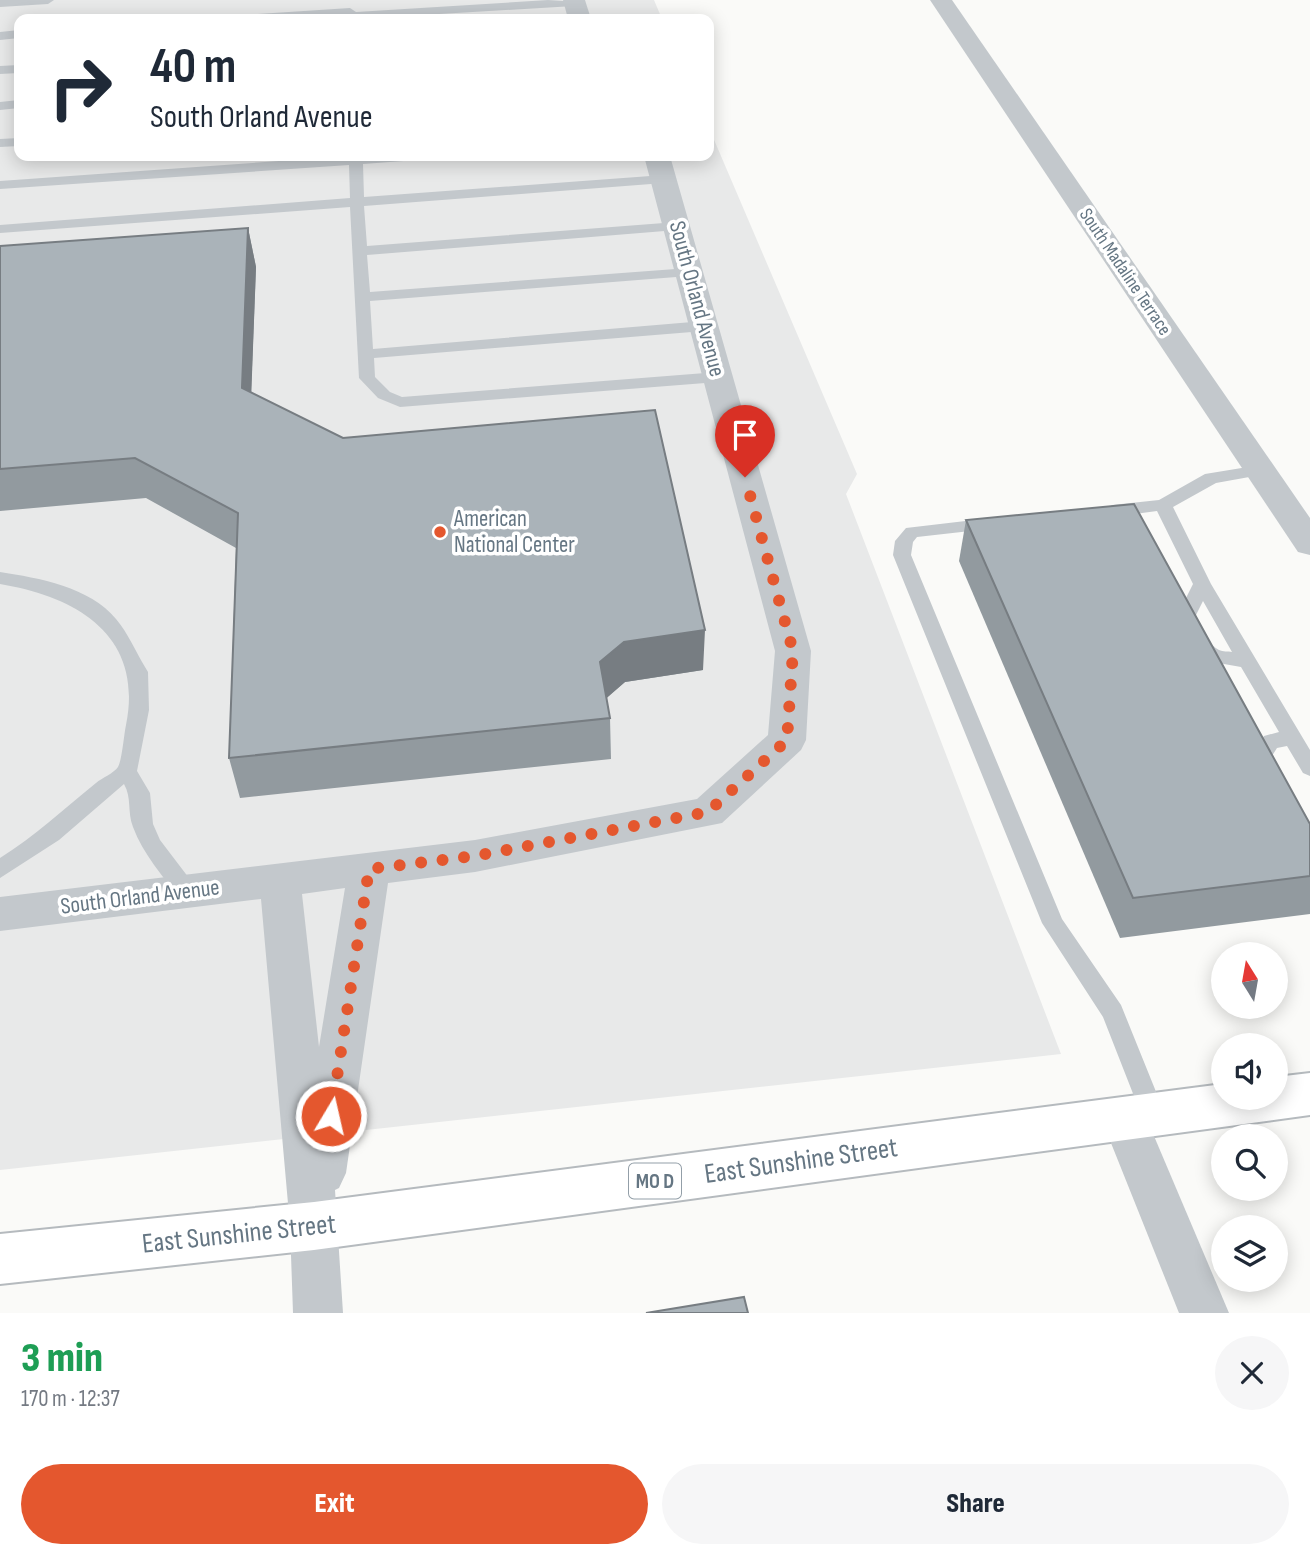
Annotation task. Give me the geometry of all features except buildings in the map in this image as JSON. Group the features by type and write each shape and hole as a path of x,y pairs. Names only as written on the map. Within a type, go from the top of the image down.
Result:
{"main road":[{"name":"East Sunshine Street","path":"0,1259 314,1226 1310,1094"}],"street":[{"name":"South Madaline Terrace","path":"941,0 1310,544"},
{"name":"South Orland Avenue","path":"0,914 475,856 708,812 787,740 793,651 660,168"},
{"path":"314,1226 369,869"},
{"path":"279,880 314,1226 318,1313"},
{"path":"1139,1116 1205,1313"}],"lane":[{"path":"0,3 48,0"},
{"path":"320,14 575,7"},
{"path":"0,185 316,161"},
{"path":"356,161 367,379 384,395 400,402 718,377"},
{"path":"0,229 357,202 660,168"},
{"path":"360,251 677,226"},
{"path":"363,297 689,272"},
{"path":"365,354 704,326"},
{"path":"1097,512 1163,505 1211,478 1260,470"},
{"path":"1163,505 1202,584 1245,661 1310,768"},
{"path":"1004,522 912,532 904,541 902,555 1053,923 1113,1012 1139,1116"},
{"path":"0,578 31,583 77,599 109,624 138,672 139,710 127,771 141,793 142,824 187,892"},
{"path":"1185,618 1202,584"},
{"path":"1195,639 1214,656 1245,661"},
{"path":"1261,757 1271,741 1292,738"},
{"path":"0,869 37,846 68,821 98,790 127,771"}],"shaded area":[{"path":"0,0 654,0 660,14 14,14 14,161 714,161 714,140 857,474 846,494 1061,1054 0,1170"}],"place":[{"name":"American National Center","path":"440,532"}],"route":[{"path":"331,1116 369,869 475,856 708,812 787,740 793,651 745,477"}]}
